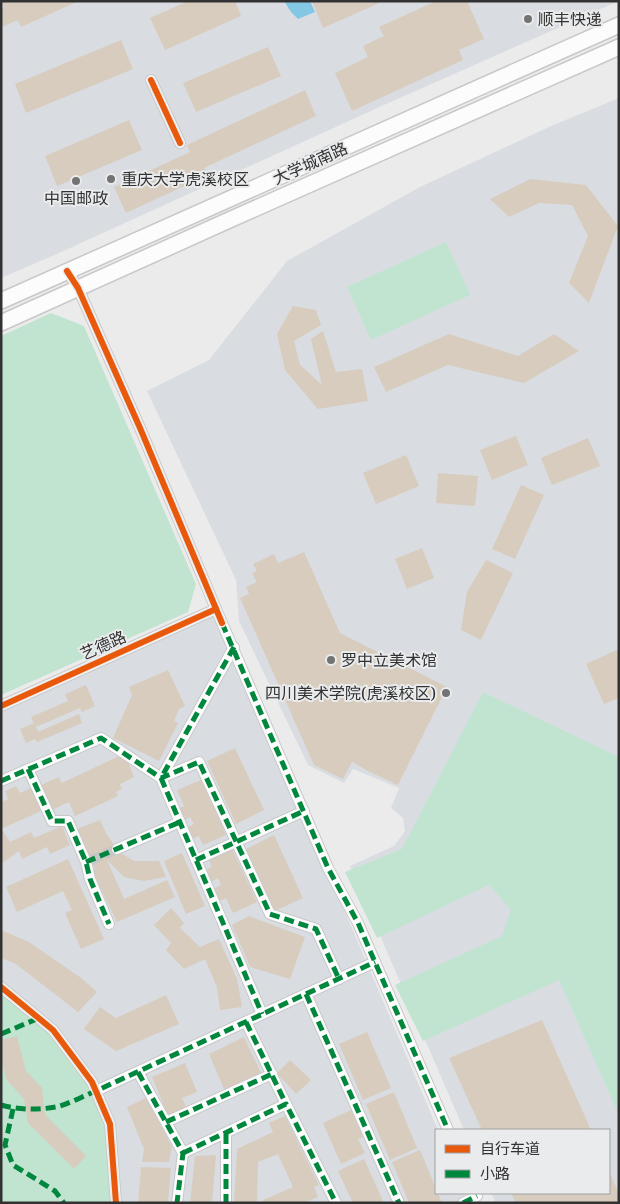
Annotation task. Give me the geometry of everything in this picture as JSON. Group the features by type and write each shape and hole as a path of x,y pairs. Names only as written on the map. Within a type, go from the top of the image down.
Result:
{"main road":[{"name":"大学城南路","path":"1,301 619,25"},
{"name":"大学城南路","path":"1,323 619,48"}],"street":[{"path":"151,80 180,143"},
{"path":"67,272 78,288 140,428 328,868 358,923 448,1129"},
{"name":"艺德路","path":"1,706 216,609"},
{"path":"161,778 234,647"},
{"path":"1,781 101,738 161,778 262,1014"},
{"path":"161,778 200,762 270,914 316,929 340,978"},
{"path":"28,769 52,821 68,821 89,861 90,879 109,924"},
{"path":"196,860 304,811"},
{"path":"117,849 180,822"},
{"path":"96,1092 375,962"},
{"path":"1,987 54,1030 92,1082 110,1124 116,1203"},
{"path":"306,994 399,1203"},
{"path":"246,1022 336,1203"},
{"path":"138,1072 183,1153 177,1203"},
{"path":"166,1122 272,1074"},
{"path":"183,1153 286,1104"},
{"path":"226,1134 226,1203"},
{"path":"463,1203 477,1197"}],"shaded area":[{"name":"重庆大学虎溪校区","path":"1,1 619,1 1,278"},
{"name":"四川美术学院(虎溪校区)","path":"619,98 619,1203 496,1203 492,1194 610,1194 610,1129 464,1129 350,866 394,846 405,831 403,818 391,808 399,788 353,769 344,783 308,765 239,621 236,580 147,391 209,360 287,261 420,187 551,126"},
{"path":"216,609 438,1129 435,1129 435,1194 464,1194 468,1203 116,1203 1,987 1,706"}],"green space":[{"path":"446,242 470,295 371,340 347,287"},
{"path":"51,313 84,326 196,584 188,612 1,695 1,336"},
{"path":"483,692 619,757 619,1115 559,980 423,1041 395,985 502,936 511,910 489,885 377,938 345,872 402,849"},
{"path":"1,987 53,1030 92,1082 110,1124 116,1203 1,1203"}],"water":[{"path":"284,1 310,1 315,12 298,19"}],"building":[{"path":"2,1 79,1 21,27 18,20 1,27 1,8 4,7"},
{"path":"188,1 235,1 241,16 165,50 150,18"},
{"path":"312,1 384,1 323,28"},
{"path":"436,1 467,1 484,39 459,50 463,60 352,111 335,73 368,57 363,46 384,36 379,27"},
{"path":"121,40 133,69 26,113 15,84"},
{"path":"268,47 281,76 196,112 183,83"},
{"path":"305,90 316,116 204,168 208,175 126,213 114,187 190,152 187,145"},
{"path":"129,120 142,150 57,186 45,156"},
{"path":"530,179 586,185 618,226 589,303 569,283 588,236 572,205 539,203 509,217 490,199"},
{"path":"293,306 316,310 321,325 294,341 300,365 322,385 311,339 323,331 336,372 362,369 368,401 318,409 285,370 277,334"},
{"path":"449,334 518,356 554,334 579,351 524,383 448,365 386,392 374,367"},
{"path":"516,436 528,465 492,480 480,450"},
{"path":"588,438 600,466 552,485 541,458"},
{"path":"406,455 419,486 376,504 363,473"},
{"path":"438,473 478,476 475,506 436,503"},
{"path":"521,485 544,495 515,559 492,549"},
{"path":"422,548 434,578 407,589 395,559"},
{"name":"罗中立美术馆","path":"304,552 340,633 447,687 398,785 352,762 343,779 314,765 240,598 249,594 246,587 257,582 252,573 257,571 253,564 274,554 278,563"},
{"path":"486,560 513,573 481,640 461,630 467,592"},
{"path":"619,649 619,698 604,704 586,664"},
{"path":"168,670 185,706 179,709 174,721 178,723 159,761 113,738 132,695 129,687"},
{"path":"86,685 95,706 82,712 80,708 36,727 38,732 79,714 82,723 37,742 35,739 26,743 20,729 34,723 31,717 68,701 65,694"},
{"path":"235,748 264,810 236,824 207,761"},
{"path":"119,756 129,764 134,777 120,784 122,789 116,792 118,796 75,816 69,802 52,810 41,785 59,777 62,783"},
{"path":"201,780 226,835 203,845 199,836 192,839 187,828 194,824 190,817 183,821 177,809 184,806 177,790"},
{"path":"16,786 20,793 31,788 41,811 1,829 1,802 8,799 5,791"},
{"path":"100,820 119,852 134,861 159,861 166,877 144,881 124,877 107,860 124,899 167,880 175,897 117,922 92,871 95,869 77,829"},
{"path":"62,826 70,845 50,854 47,847 22,859 19,851 1,864 1,833 3,831 10,842 31,832 34,838"},
{"path":"274,835 303,898 275,911 246,849"},
{"path":"231,847 257,902 233,913 226,898 219,901 213,889 221,885 218,878 211,882 206,870 212,867 208,858"},
{"path":"182,853 205,906 186,914 164,861"},
{"path":"68,859 104,939 81,949 65,913 72,910 63,891 17,912 6,887"},
{"path":"171,908 184,923 180,928 200,947 219,939 237,979 242,1007 220,1010 217,987 205,959 184,969 166,950 171,943 154,925"},
{"path":"249,916 305,937 290,979 250,967 232,925"},
{"path":"1,930 29,942 81,978 97,992 78,1012 16,964 1,958"},
{"path":"166,995 179,1024 116,1051 84,1029 100,1007 116,1018"},
{"path":"542,1020 591,1129 482,1129 449,1058"},
{"path":"367,1032 391,1088 363,1100 339,1044"},
{"path":"17,1036 26,1071 42,1088 45,1115 86,1156 74,1169 28,1123 24,1099 6,1079 1,1058 1,1040"},
{"path":"244,1037 262,1075 225,1091 209,1054"},
{"path":"290,1060 311,1080 296,1094 277,1073"},
{"path":"185,1063 197,1092 182,1098 186,1107 168,1115 152,1077"},
{"path":"394,1092 417,1148 390,1160 366,1104"},
{"path":"146,1098 172,1147 169,1162 142,1162 144,1149 127,1107"},
{"path":"351,1110 363,1137 358,1139 365,1153 341,1164 323,1123"},
{"path":"285,1116 319,1185 314,1187 318,1197 304,1203 264,1203 263,1200 293,1187 278,1154 258,1162 257,1203 234,1203 237,1149 273,1132 269,1123"},
{"path":"420,1150 435,1187 435,1194 438,1194 442,1203 409,1203 392,1162"},
{"path":"216,1155 212,1203 190,1203 195,1156"},
{"path":"364,1159 383,1201 380,1203 353,1203 338,1171"},
{"path":"141,1167 171,1168 168,1203 138,1203"},
{"path":"610,1173 619,1194 619,1203 516,1203 512,1194 610,1194"}],"tunnel":[{"path":"91,860 117,849"}],"marked path":[{"path":"222,623 328,868 358,923 448,1129"},
{"path":"234,647 161,778 262,1014"},
{"path":"1,781 101,738 161,778 199,762 270,914 316,929 339,979"},
{"path":"28,769 52,821 68,821 86,862 90,879 109,924"},
{"path":"196,860 304,811"},
{"path":"86,862 180,822"},
{"path":"1,1105 22,1109 35,1109 66,1104 375,962"},
{"path":"306,994 399,1203"},
{"path":"1,1034 39,1018"},
{"path":"246,1022 286,1104"},
{"path":"138,1072 183,1153 177,1203"},
{"path":"166,1122 272,1074"},
{"path":"183,1153 286,1104 336,1203"},
{"path":"13,1109 5,1145 13,1165 55,1191 64,1203"},
{"path":"226,1134 226,1203"},
{"path":"463,1203 477,1196"}],"cycle path":[{"path":"151,80 180,143"},
{"path":"67,271 78,288 140,428 222,623"},
{"path":"1,706 216,609"},
{"path":"1,987 53,1030 92,1082 110,1124 116,1203"}],"place":[{"name":"顺丰快递","path":"528,19"},
{"name":"重庆大学虎溪校区","path":"111,179"},
{"name":"中国邮政","path":"76,181"},
{"name":"罗中立美术馆","path":"331,660"},
{"name":"四川美术学院(虎溪校区)","path":"446,693"}]}
